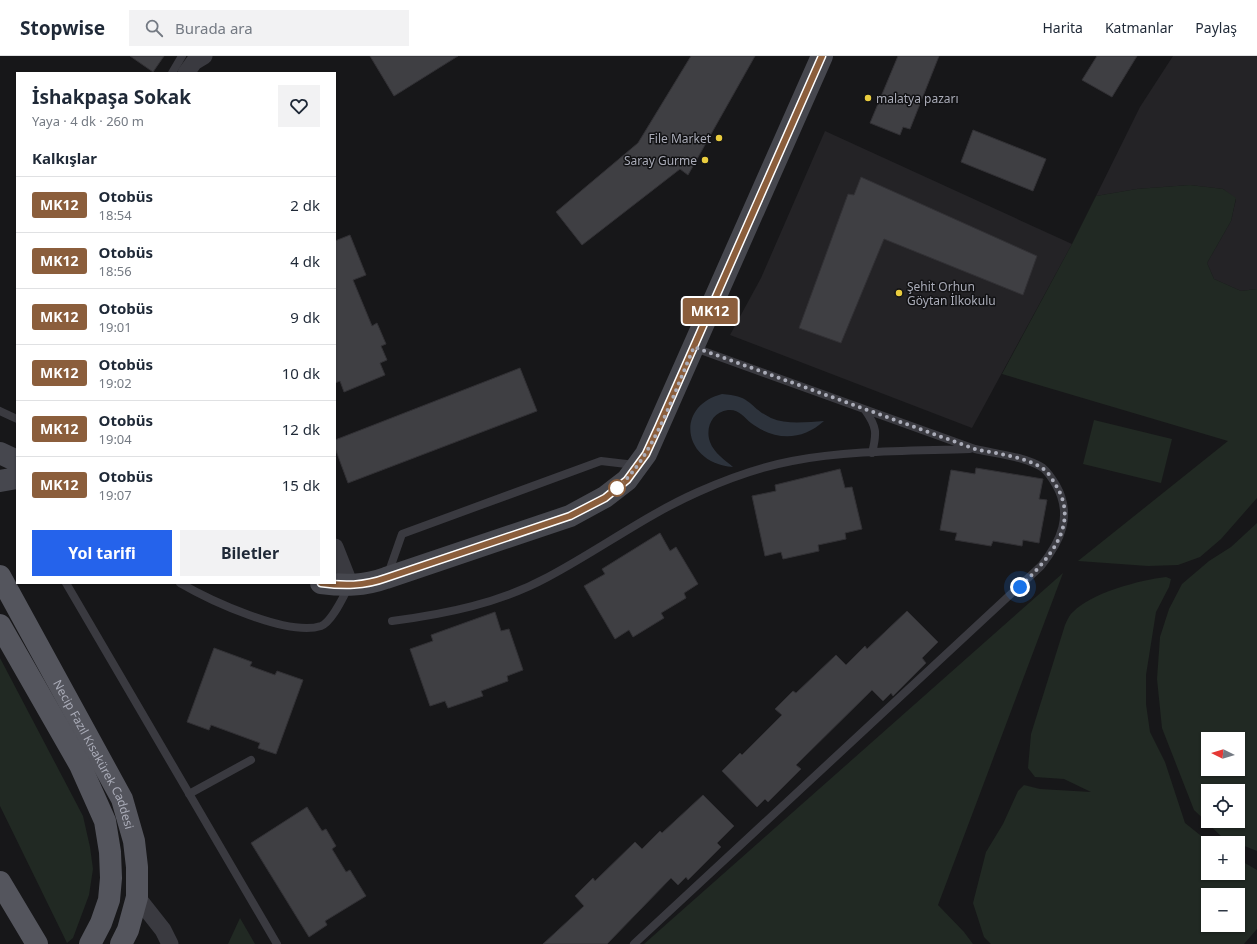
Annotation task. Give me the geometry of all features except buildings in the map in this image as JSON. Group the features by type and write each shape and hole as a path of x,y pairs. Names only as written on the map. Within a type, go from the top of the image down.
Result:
{"main road":[{"name":"Necip Fazıl Kısakürek Caddesi","path":"0,576 122,799 134,841 136,897 128,930 121,944"},
{"name":"Necip Fazıl Kısakürek Caddesi","path":"0,625 80,765 105,822 110,852 111,878 109,900 101,923 90,944"},
{"path":"0,882 37,944"}],"street":[{"path":"187,72 194,62 204,56"},
{"path":"336,584 368,584 570,516 605,498 627,480 646,454 822,56"},
{"path":"0,453 16,461"},
{"path":"0,482 16,478"},
{"path":"336,550 350,585"},
{"path":"136,897 163,930 170,944"}],"lane":[{"path":"173,72 182,56"},
{"path":"634,944 1041,566 1053,551 1065,522 1065,508 1061,494 1053,480 1043,468 1022,459 975,449 694,347"},
{"path":"864,409 876,429 876,438 872,453"},
{"path":"0,411 16,419"},
{"path":"392,621 462,609 501,598 547,578 698,492 745,474 791,461 843,454 975,449"},
{"path":"386,578 402,534 601,461 638,465"},
{"path":"67,584 277,944"},
{"path":"182,584 194,591 264,620 300,628 322,625 333,614 350,585"},
{"path":"189,794 251,760"}],"shaded area":[{"path":"1173,56 1257,56 1257,289 1241,291 1214,279 1207,263 1231,221 1236,199 1223,189 1190,185 1137,189 1096,196 1140,107"},
{"name":"Şehit Orhun Göytan İlkokulu","path":"825,131 1072,244 972,428 730,335 761,278"},
{"path":"1190,185 1223,189 1236,198 1231,221 1207,263 1214,279 1241,291 1257,289 1257,498 1221,539 1200,557 1178,565 1148,566 1078,561 1228,441 1002,374 1096,196 1137,189"},
{"path":"722,394 740,397 771,418 784,422 824,421 816,428 798,435 779,436 760,429 735,411 722,411 714,417 709,426 709,437 714,450 733,467 716,464 704,456 695,446 691,434 691,422 696,410 706,401"},
{"path":"1094,420 1172,439 1161,483 1083,464"},
{"path":"1257,523 1257,851 1245,846 1245,836 1221,836 1213,828 1245,828 1245,784 1201,784 1201,817 1194,810 1162,728 1157,679 1160,637 1169,609 1182,584 1209,561 1231,547"},
{"path":"1063,573 938,905 964,932 973,944 644,944"},
{"path":"1166,577 1171,579 1169,587 1156,612 1146,675 1146,704 1150,732 1165,762 1185,823 1201,836 1201,880 1245,880 1245,863 1257,870 1257,929 1244,944 991,944 984,937 973,903 986,852 1003,824 1018,791 1024,785 1040,789 1091,792 1064,779 1035,777 1028,768 1031,734 1065,625 1072,613 1091,599 1116,588"},
{"path":"0,658 83,816 93,869 89,895 73,938 67,943 0,806"},
{"path":"240,918 255,944 228,944"}],"bus line":[{"name":"MK12","path":"327,584 339,586 368,584 570,516 605,498 627,480 646,454 658,428 822,56"}],"place":[{"name":"malatya pazarı","path":"868,98"},
{"name":"File Market","path":"719,138"},
{"name":"Saray Gurme","path":"705,160"},
{"name":"Şehit Orhun Göytan İlkokulu","path":"899,293"}],"route":[{"path":"617,488 616,489 627,480 646,454 694,347 975,449 1022,459 1043,468 1053,480 1061,494 1065,508 1065,522 1053,551 1041,566 1020,587"}]}
